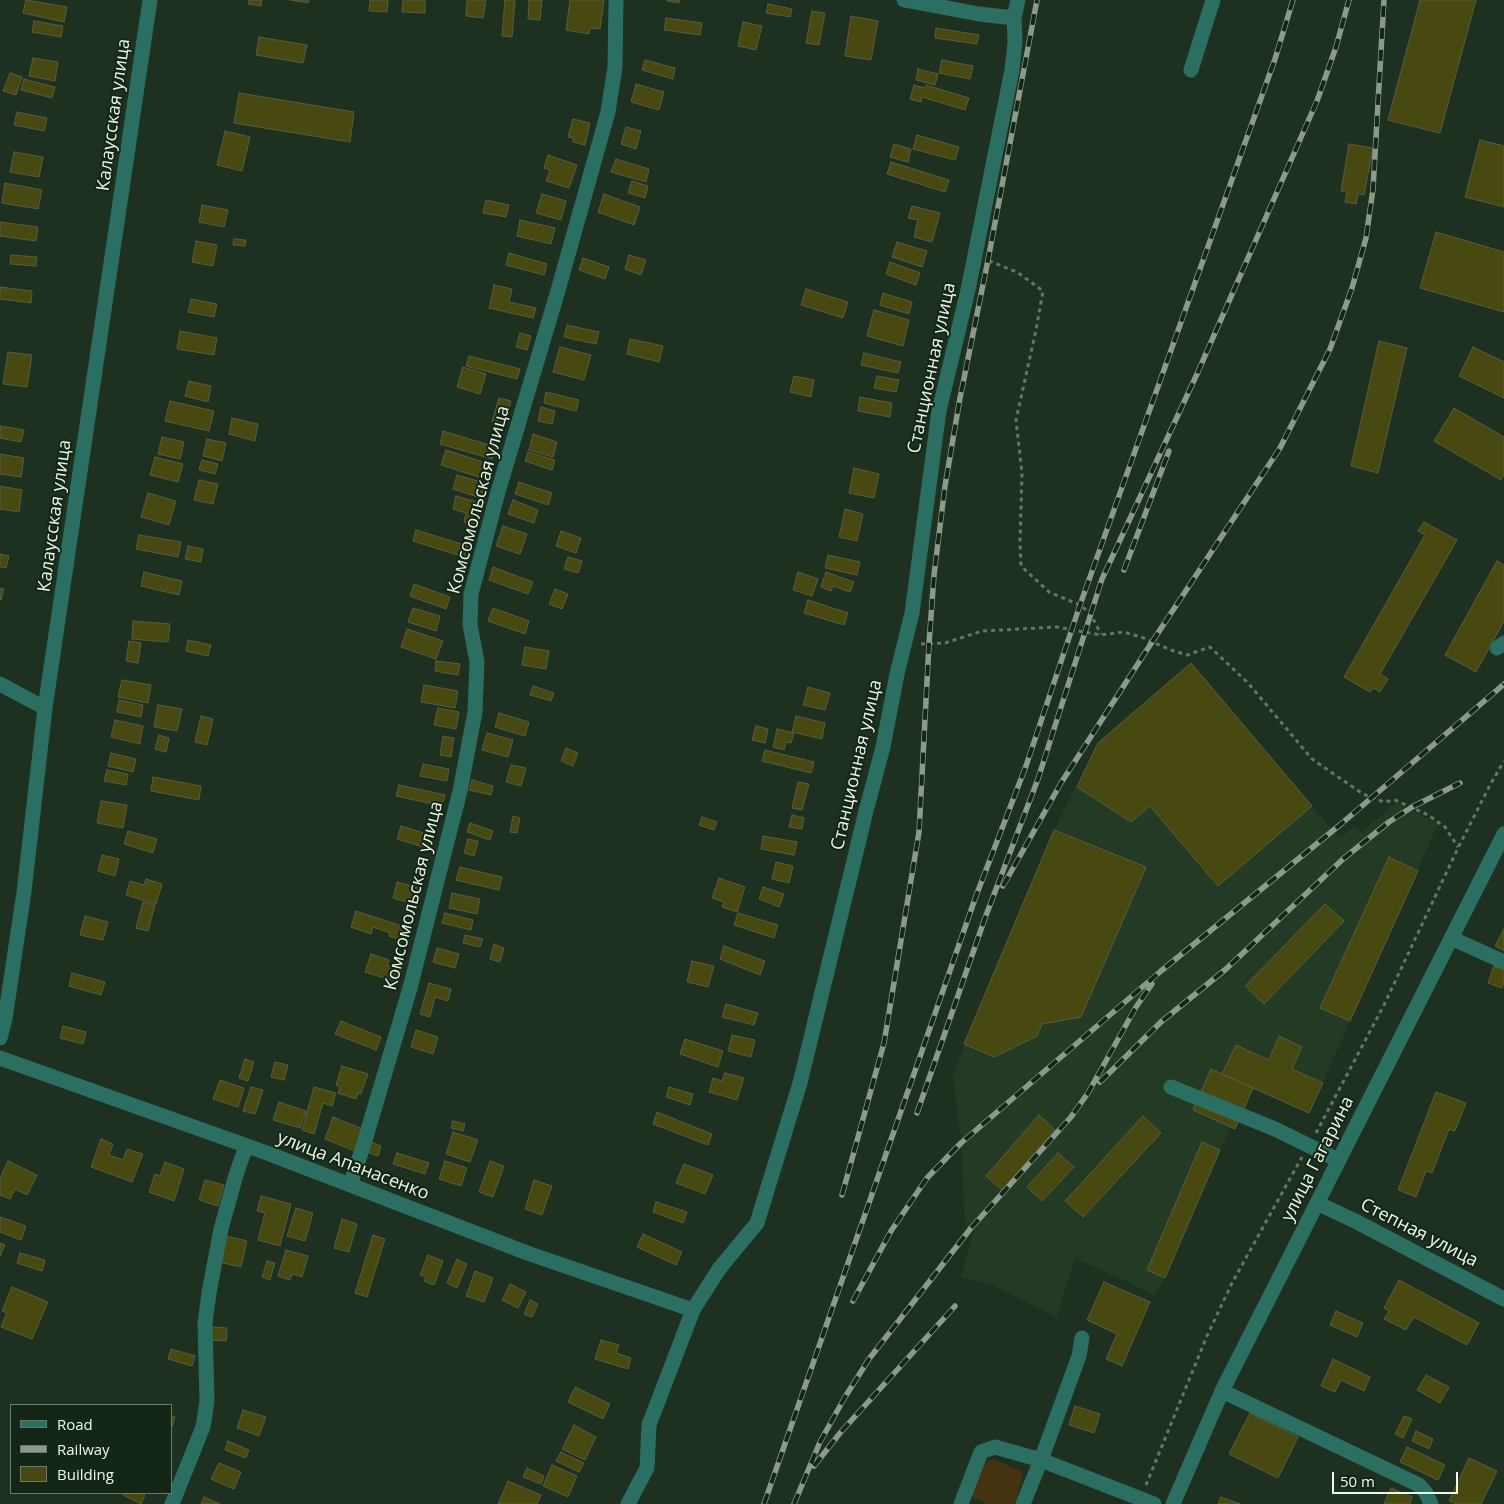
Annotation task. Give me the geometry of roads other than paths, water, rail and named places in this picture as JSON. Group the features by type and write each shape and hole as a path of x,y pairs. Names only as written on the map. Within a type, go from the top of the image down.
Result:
{"street":[{"name":"Калаусская улица","path":"0,1038 5,1019 24,892 45,708 150,0"},
{"name":"Комсомольская улица","path":"350,1185 410,988 460,791 475,712 477,662 470,625 471,594 498,492 557,294 608,112 615,67 616,0"},
{"path":"904,0 979,14 1014,18"},
{"name":"Станционная улица","path":"628,1504 647,1468 649,1425 693,1310 719,1269 757,1223 800,1083 883,747 904,642 912,613 939,411 968,290 1012,70 1015,42 1014,18 1018,0"},
{"path":"1191,70 1212,0"},
{"path":"0,684 45,708"},
{"name":"улица Гагарина","path":"1173,1504 1222,1391 1504,834"},
{"path":"1451,938 1504,962"},
{"name":"улица Апанасенко","path":"0,1058 246,1146 530,1254 693,1310"},
{"path":"1171,1087 1275,1129 1338,1160"},
{"path":"172,1504 203,1427 207,1401 205,1323 209,1293 222,1229 236,1174 246,1146"},
{"name":"Степная улица","path":"1317,1203 1504,1299"},
{"path":"1023,1504 1042,1460 1078,1356 1082,1338"},
{"path":"1222,1391 1419,1485 1426,1493 1431,1504"},
{"path":"961,1504 981,1452 995,1447 1042,1460 1154,1504"}],"railway":[{"path":"842,1195 884,1043 919,832 934,575 945,486 960,398 1037,0"},
{"path":"764,1504 976,896 1026,766 1080,605 1275,59 1293,0"},
{"path":"917,1113 985,918 1038,779 1102,579 1197,374 1317,101 1336,47 1349,0"},
{"path":"1003,886 1061,783 1280,448 1330,349 1352,288 1366,238 1373,189 1384,0"},
{"path":"1124,570 1169,451"},
{"path":"853,1301 891,1231 927,1178 961,1143 1161,971 1341,824 1504,684"},
{"path":"1100,1082 1161,1022 1226,969 1343,859 1389,822 1412,807 1460,783"},
{"path":"794,1504 820,1442 869,1359 971,1228 1071,1117 1088,1093 1136,1007 1152,984"},
{"path":"814,1466 840,1433 955,1306"}]}
